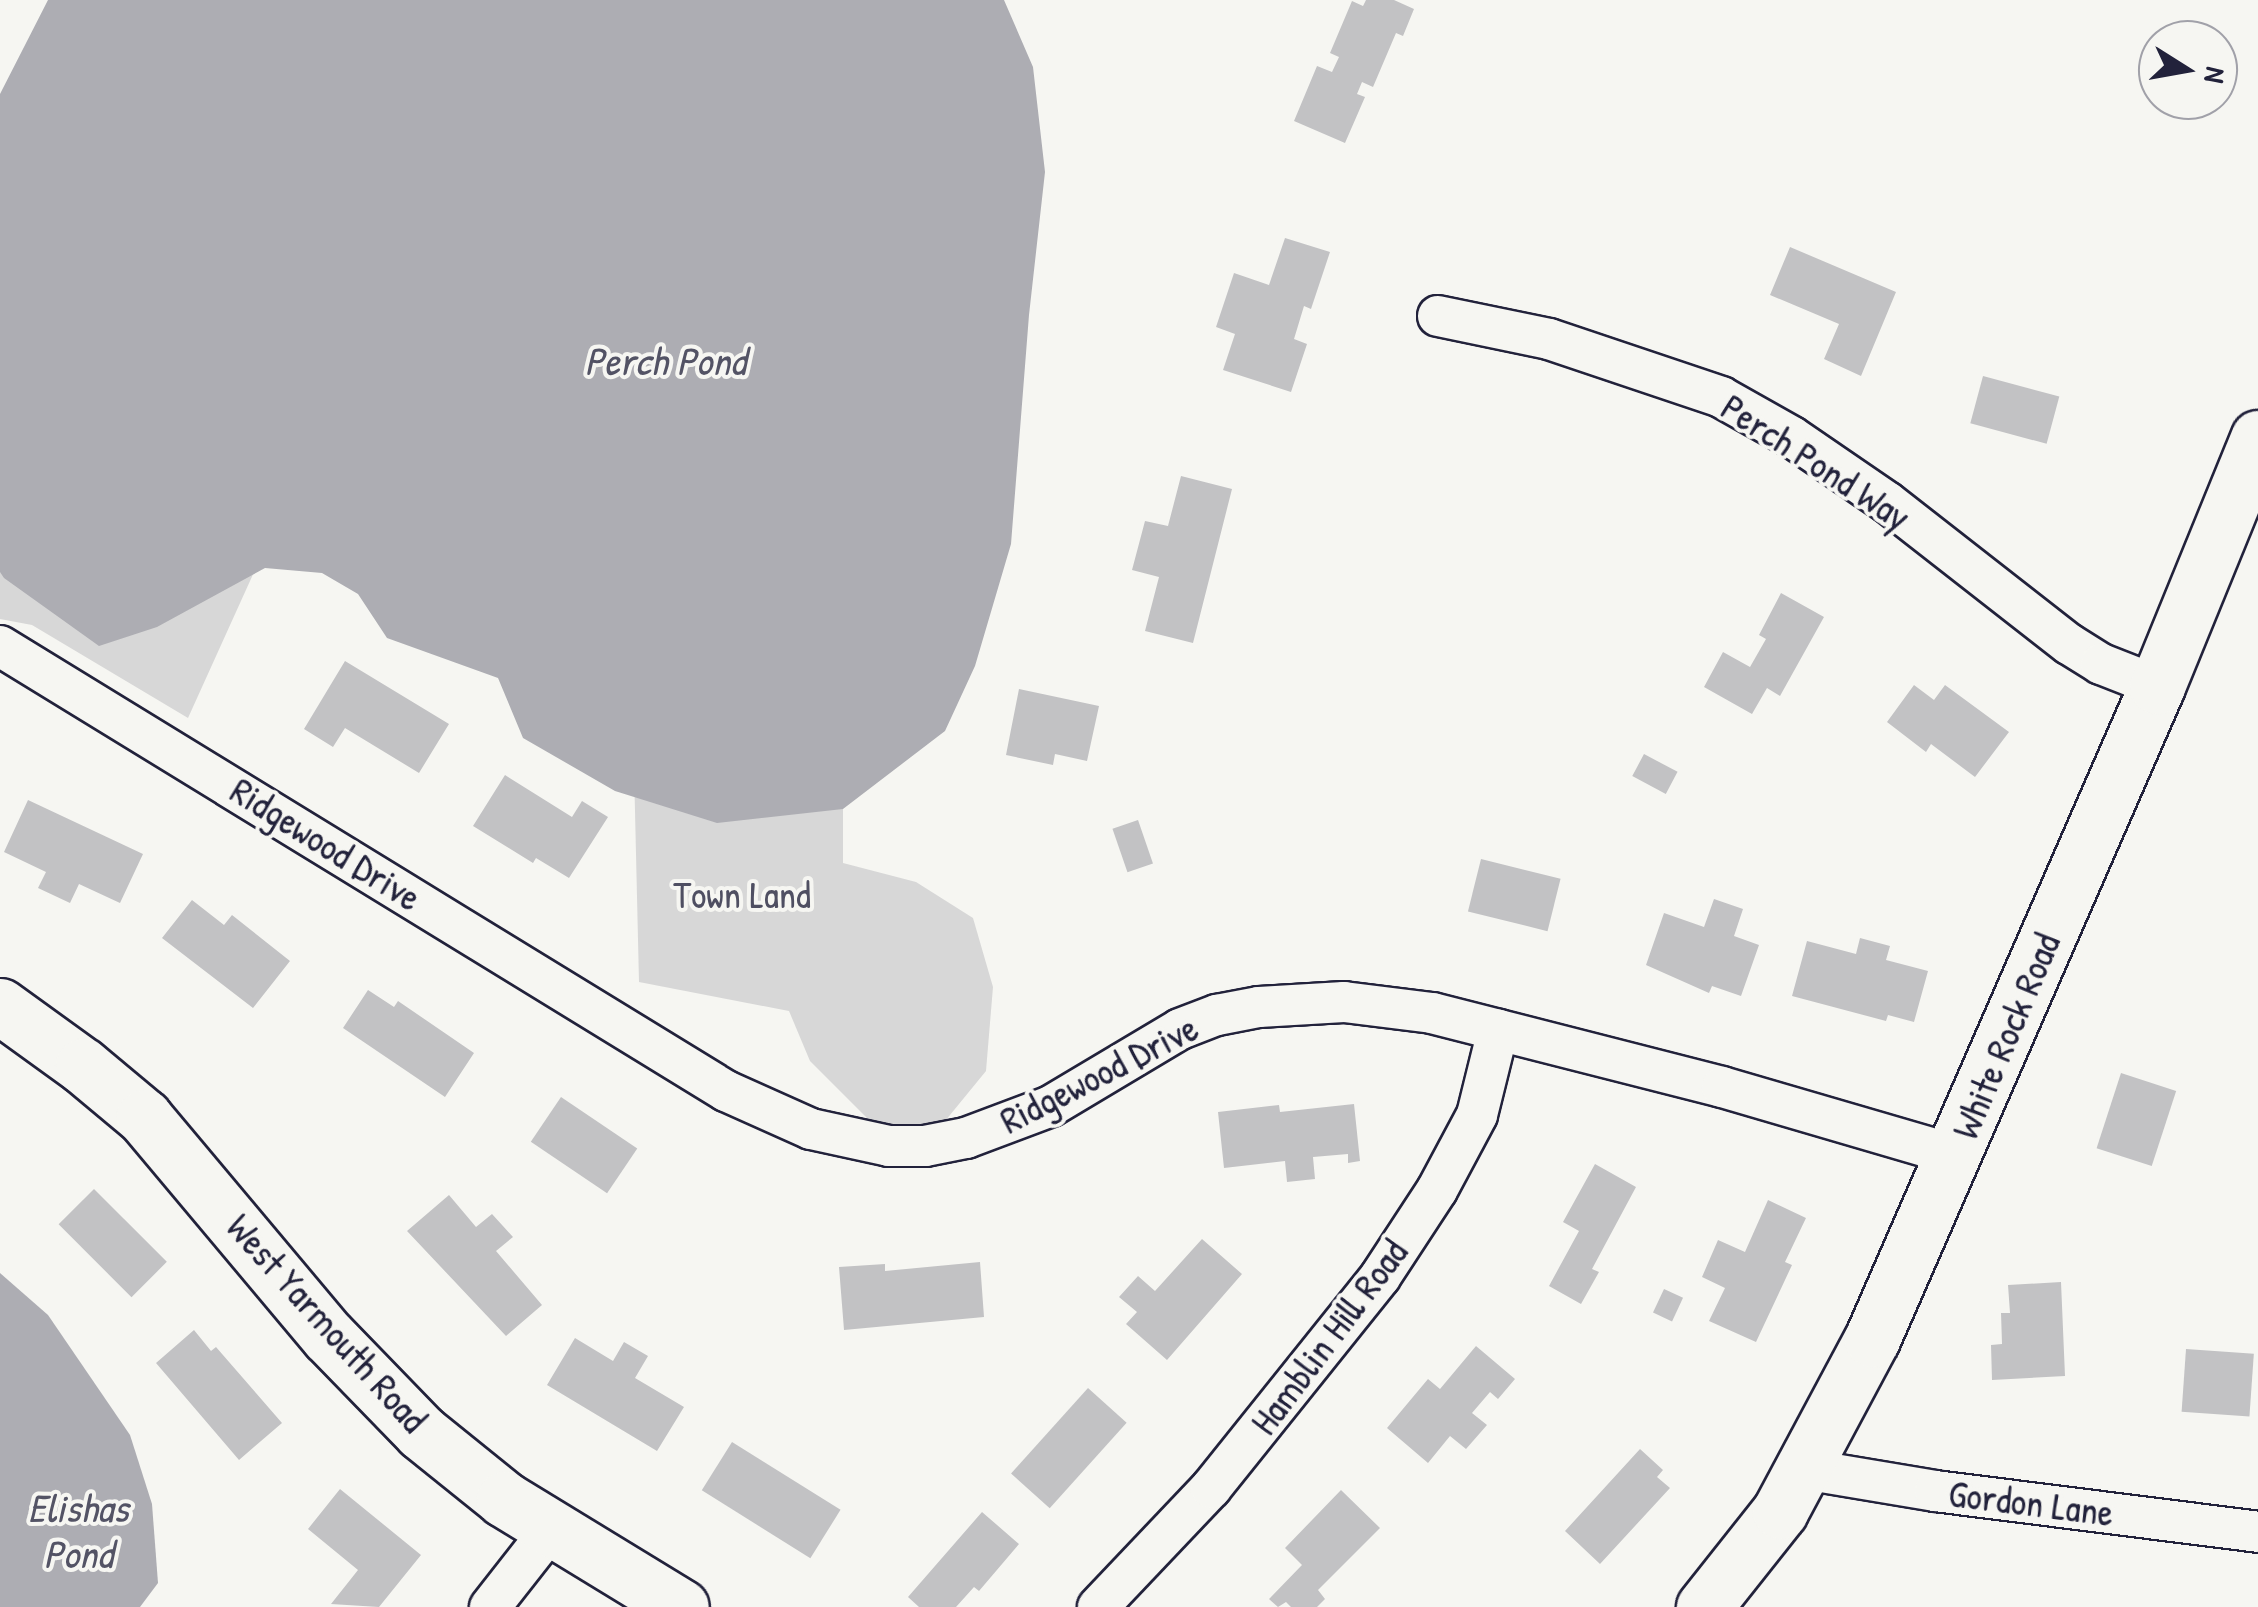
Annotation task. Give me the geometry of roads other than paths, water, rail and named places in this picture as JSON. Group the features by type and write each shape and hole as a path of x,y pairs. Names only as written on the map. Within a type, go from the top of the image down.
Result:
{"street":[{"name":"Perch Pond Way","path":"1438,316 1549,340 1721,398 1792,437 1887,502 2069,644 2101,664 2157,686"},
{"name":"White Rock Road","path":"1704,1607 1763,1535 1804,1469 1872,1339 2157,686 2258,438"},
{"name":"Ridgewood Drive","path":"0,646 726,1092 811,1129 890,1146 925,1146 966,1138 1051,1106 1180,1029 1258,1007 1344,1002 1392,1006 1498,1030 1722,1087 1955,1155"},
{"name":"West Yarmouth Road","path":"0,1006 40,1032 144,1117 328,1336 421,1432 504,1499 681,1607"},
{"name":"Hamblin Hill Road","path":"1098,1607 1211,1488 1380,1276 1437,1190 1477,1115 1498,1030"},
{"name":"Gordon Lane","path":"1804,1469 1934,1491 2258,1532"},
{"path":"490,1607 552,1528"}],"water":[{"name":"Perch Pond","path":"48,0 1004,0 1033,67 1045,172 1011,544 975,666 945,731 843,809 717,823 615,791 523,738 498,678 387,638 358,594 322,573 265,568 157,627 99,646 4,578 0,572 0,94"},
{"name":"Elishas Pond","path":"0,1273 48,1315 130,1435 152,1504 158,1583 140,1607 0,1607"}],"park label":[{"name":"Town Land","path":"742,895"}]}
